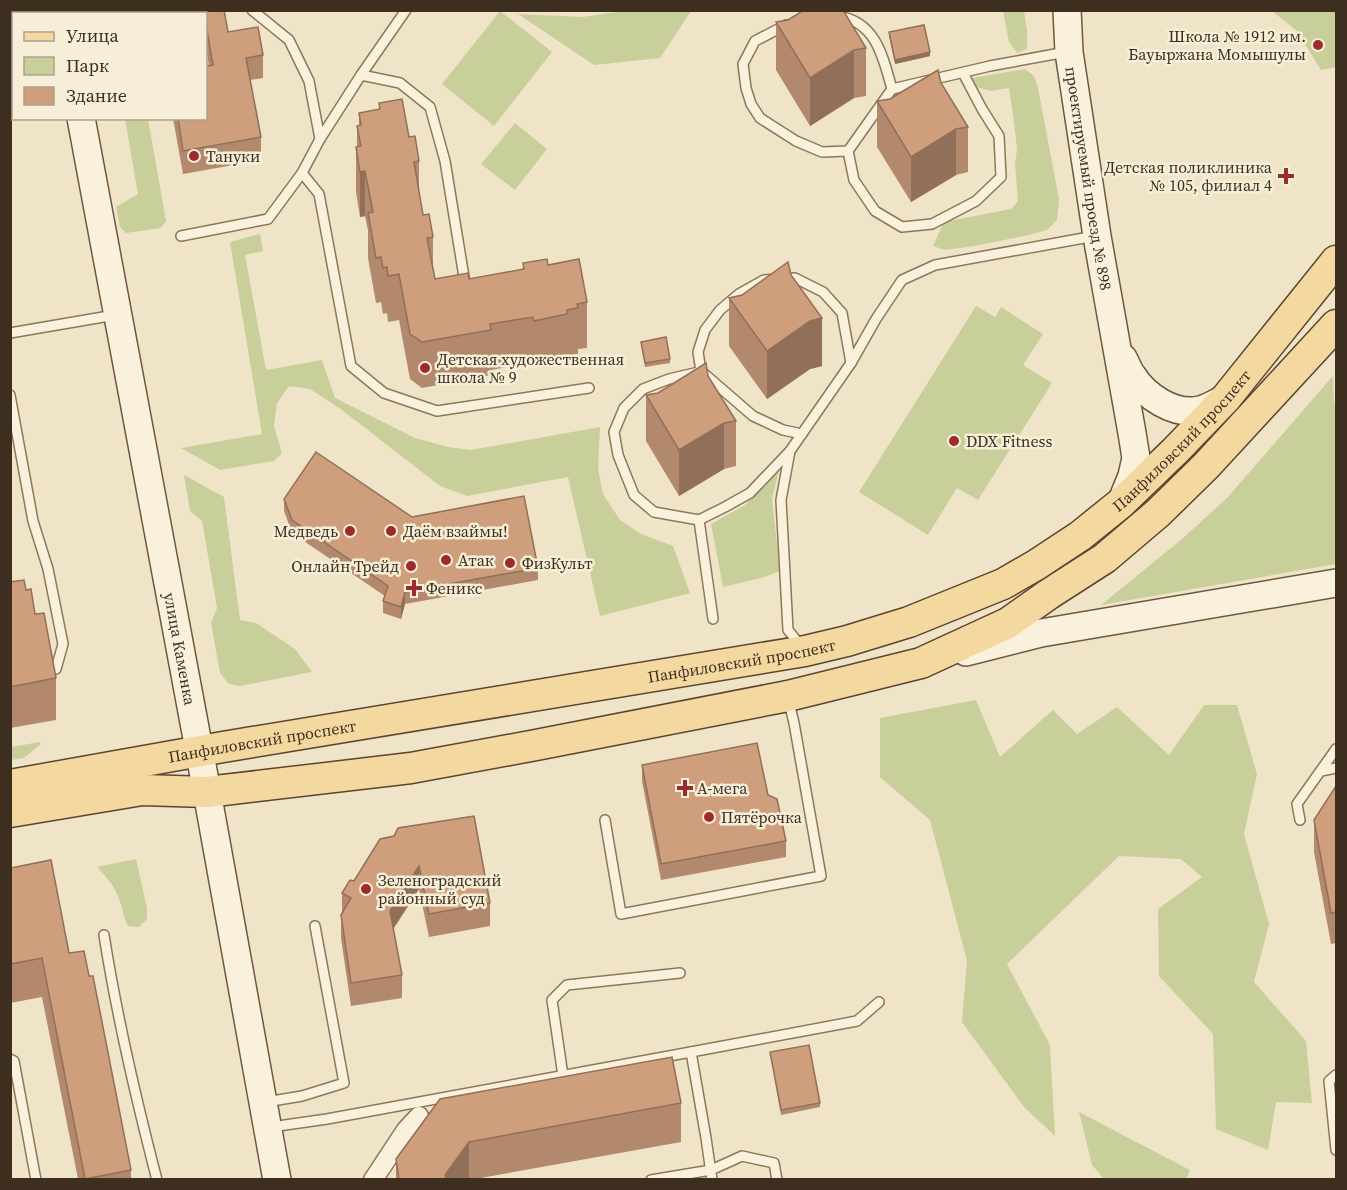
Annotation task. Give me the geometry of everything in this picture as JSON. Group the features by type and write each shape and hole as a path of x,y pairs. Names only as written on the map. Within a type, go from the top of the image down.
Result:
{"main road":[{"name":"проектируемый проезд № 898","path":"1067,10 1069,52 1097,236 1136,458 1132,476 1121,502"},
{"name":"улица Каменка","path":"81,120 277,1179"},
{"name":"Панфиловский проспект","path":"10,786 199,751 805,651 909,622 1003,584 1036,566 1080,537 1175,451 1226,398 1336,261"},
{"name":"Панфиловский проспект","path":"10,812 142,790 207,792 411,768 788,696 921,663 1008,623 1105,558 1158,513 1206,466 1336,325"},
{"name":"проектируемый проезд № 898","path":"1116,343 1132,375 1149,394 1167,406 1185,411 1201,410 1226,398"},
{"path":"921,663 1041,633 1336,583"}],"street":[{"path":"373,1179 406,1130 419,1116"}],"lane":[{"path":"252,10 289,40 309,81 320,139"},
{"path":"181,236 268,219 302,173 320,139 406,10"},
{"path":"829,15 849,18 872,35 884,59 892,89"},
{"path":"797,18 755,41 743,64 751,104 760,118 796,141 822,152 848,151"},
{"path":"963,72 999,136 1001,177 976,201 932,224 902,227 875,211 854,180 848,151 892,89 963,72 1069,52"},
{"path":"361,75 400,83 430,107 445,161 465,286 476,284"},
{"path":"302,173 319,194 351,366 384,393 438,411 589,388"},
{"path":"701,371 669,379 643,389 624,408 614,432 618,455 634,495 654,512 699,520 750,493 790,451 851,363 902,280 935,265 1097,236"},
{"path":"802,434 783,430 753,416 701,371 698,352 705,330 720,310 739,294 764,280 795,278 823,292 842,313 851,363"},
{"path":"10,333 118,314"},
{"path":"10,395 33,521 48,569 63,644 56,669"},
{"path":"790,451 781,500 788,630 805,651"},
{"path":"699,520 713,619"},
{"path":"605,820 621,914 821,876 788,696"},
{"path":"1300,820 1297,804 1336,749"},
{"path":"1321,771 1336,768"},
{"path":"266,1115 302,1096 344,1083 315,926"},
{"path":"104,935 114,997 157,1179"},
{"path":"563,1076 552,1000 567,985 680,973"},
{"path":"266,1115 327,1119 856,1022 879,1002"},
{"path":"691,1052 711,1175"},
{"path":"10,1059 14,1060 36,1179"},
{"path":"1336,1076 1329,1081 1336,1150"},
{"path":"651,1179 711,1175 742,1156 774,1163 777,1179"}],"green space":[{"path":"500,11 552,52 494,126 442,84"},
{"path":"624,11 691,11 660,58 594,65 518,14 582,17"},
{"path":"1003,11 1024,11 1027,49 1017,53 1009,42"},
{"name":"Школа № 1912 им. Бауыржана Момышулы","path":"1272,11 1336,11 1336,67 1321,70 1297,31"},
{"path":"1025,69 1034,76 1038,88 1059,199 1057,220 1047,230 1029,235 945,250 933,246 944,222 1011,209 1018,201 1015,164 1017,149 1009,88 990,91 977,87 972,78"},
{"path":"125,120 148,120 166,221 161,228 126,233 120,227 116,207 138,194"},
{"path":"515,123 547,149 515,190 481,164"},
{"path":"260,234 263,251 245,255 266,370 322,360 335,398 415,438 448,447 471,450 600,427 598,468 603,494 620,520 641,534 673,546 690,593 600,616 568,477 467,496 440,486 342,410 310,389 289,386 277,403 274,426 282,453 274,461 220,470 181,448 262,434 230,242"},
{"path":"976,306 995,317 1001,307 1043,334 1023,365 1052,383 978,500 957,488 928,535 859,492"},
{"path":"1333,376 1336,413 1336,564 1101,605 1182,539 1227,498"},
{"path":"779,471 772,498 780,571 723,587 711,524 745,505"},
{"path":"184,475 224,497 240,620 256,623 295,649 312,672 240,686 229,684 220,673 211,623 217,608 202,521 190,511"},
{"path":"976,700 1000,757 1053,710 1077,734 1117,707 1169,755 1204,705 1237,705 1257,774 1244,834 1269,924 1254,982 1306,1041 1312,1103 1276,1102 1268,1150 1216,1129 1213,1034 1159,976 1158,909 1202,877 1181,859 1119,856 1007,964 1050,1045 1055,1136 1024,1107 962,1022 967,961 930,820 880,777 880,718"},
{"path":"40,742 41,744 24,758 11,760 11,747"},
{"path":"136,859 147,908 147,919 139,927 128,926 115,890 97,867"},
{"path":"1079,1112 1190,1170 1186,1179 1104,1179 1092,1165"}],"building":[{"path":"190,10 224,10 228,32 258,27 263,55 246,58 261,137 183,151 178,120 207,120 207,66 213,65 207,31 207,12 190,12"},
{"path":"804,10 843,10 866,48 854,50 810,78 776,22 788,20"},
{"path":"924,25 930,52 895,60 889,32"},
{"path":"938,70 941,83 968,127 956,129 911,157 877,101 890,99"},
{"path":"402,99 409,137 415,136 419,161 414,162 423,215 429,214 433,237 427,238 435,279 468,273 469,279 524,269 523,263 547,259 548,265 579,259 587,302 577,304 578,308 567,310 567,314 534,321 533,317 490,324 491,330 422,342 410,334 399,274 388,276 387,267 383,268 381,257 376,258 368,213 373,212 365,171 360,172 356,147 361,146 357,126 361,125 359,113 380,109 379,103"},
{"path":"788,262 791,275 822,318 810,321 767,351 729,298 742,295"},
{"path":"666,337 670,359 645,363 641,342"},
{"path":"706,363 708,376 736,421 724,423 679,450 646,395 658,393"},
{"path":"316,452 412,517 524,496 538,568 405,592 401,607 383,601 388,586 292,520 284,499"},
{"path":"24,580 26,590 31,589 35,614 44,613 56,678 10,687 10,582"},
{"path":"757,743 768,795 777,799 786,841 661,864 642,765"},
{"path":"1336,786 1336,912 1331,913 1314,820"},
{"path":"474,816 490,903 429,914 419,866 390,911 402,975 351,983 341,915 351,898 342,893 350,880 354,881 380,839 394,836 398,828"},
{"path":"51,860 69,953 84,951 89,976 93,976 131,1170 85,1179 42,958 10,964 10,868"},
{"path":"809,1045 820,1103 781,1110 770,1052"},
{"path":"672,1057 681,1103 469,1142 445,1175 446,1179 399,1179 396,1159 440,1099"}],"place":[{"name":"Школа № 1912 им. Бауыржана Момышулы","path":"1318,45"},
{"name":"Тануки","path":"194,156"},
{"name":"Детская поликлиника № 105, филиал 4","path":"1286,176"},
{"name":"Детская художественная школа № 9","path":"425,368"},
{"name":"DDX Fitness","path":"954,441"},
{"name":"Медведь","path":"350,531"},
{"name":"Даём взаймы!","path":"391,531"},
{"name":"Атак","path":"446,560"},
{"name":"ФизКульт","path":"510,563"},
{"name":"Онлайн Трейд","path":"411,566"},
{"name":"Феникс","path":"414,588"},
{"name":"А-мега","path":"685,788"},
{"name":"Пятёрочка","path":"709,817"},
{"name":"Зеленоградский районный суд","path":"366,889"}]}
